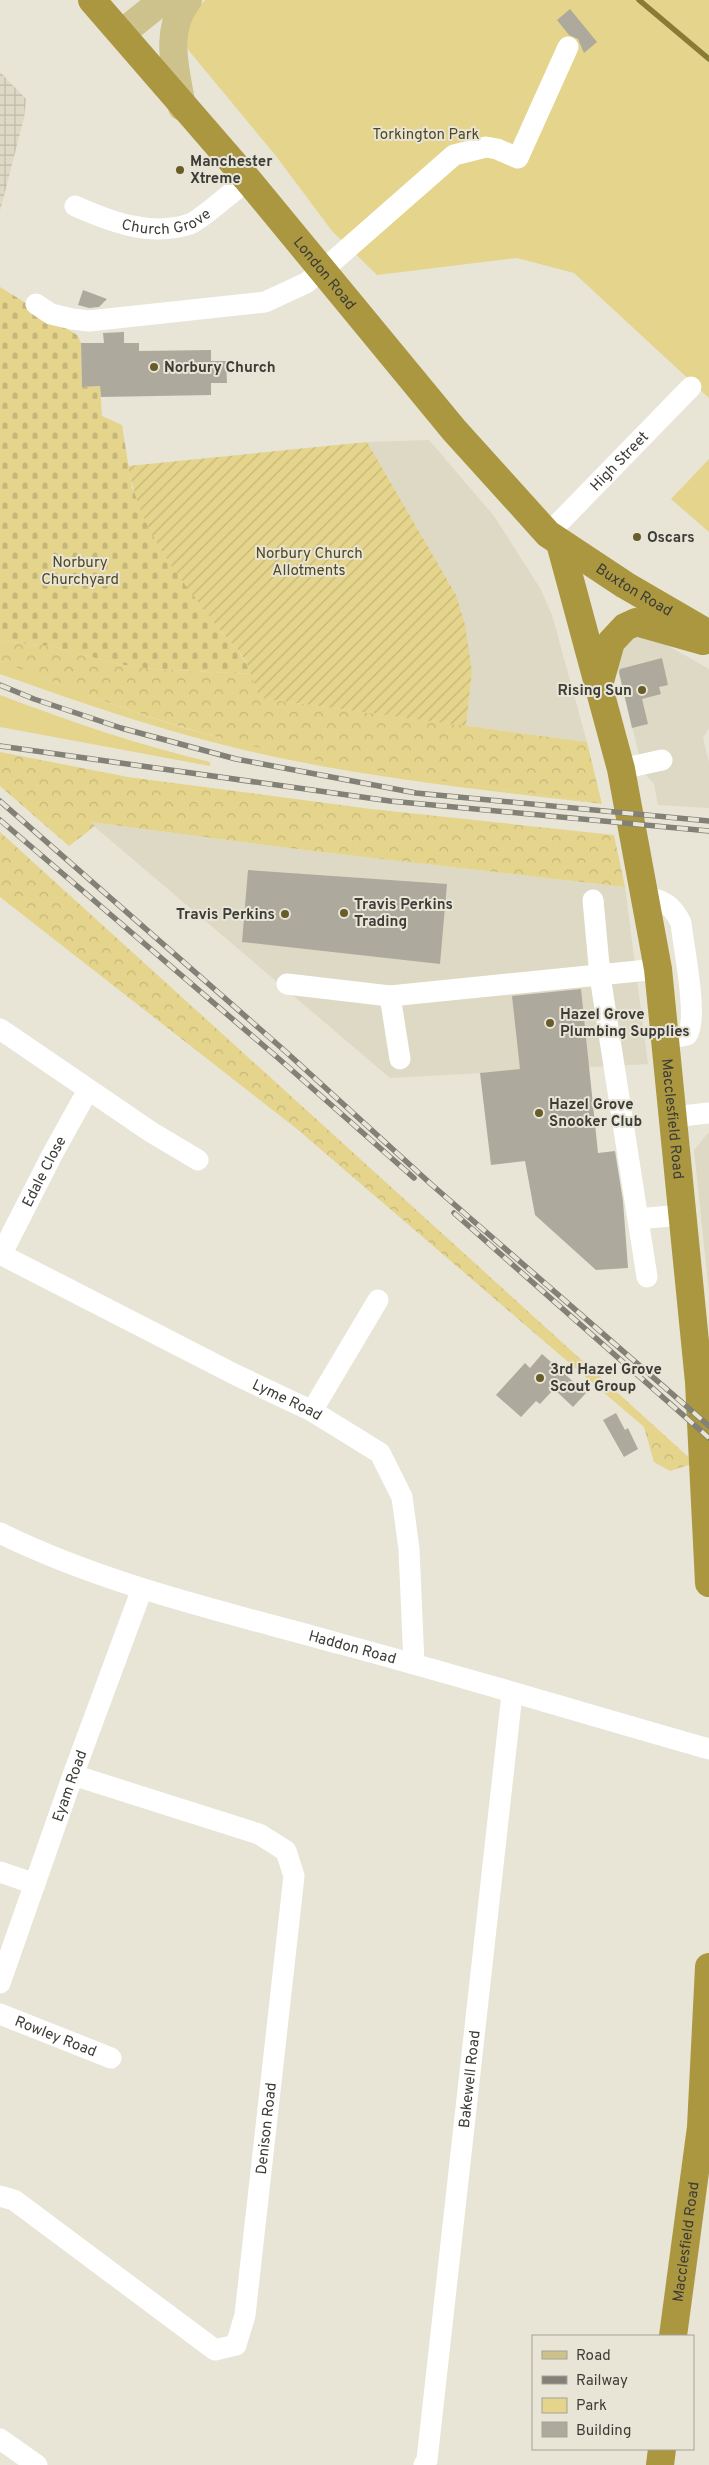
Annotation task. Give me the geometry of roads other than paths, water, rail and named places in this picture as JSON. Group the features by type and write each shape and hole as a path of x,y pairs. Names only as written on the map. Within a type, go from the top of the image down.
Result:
{"highway":[{"name":"London Road","path":"92,0 182,107 248,180 448,422 554,539"},
{"name":"Buxton Road","path":"554,539 625,585 709,634"},
{"name":"Macclesfield Road","path":"554,539 621,769 658,969 674,1117 681,1214 698,1382 709,1583"},
{"path":"598,687 611,642 625,627 636,622 709,643"},
{"name":"Macclesfield Road","path":"673,2335 701,2126 709,1967"},
{"path":"660,2465 662,2450"}],"main road":[{"path":"116,27 141,0"},
{"path":"116,27 163,0"},
{"path":"182,107 172,40 177,18 188,0"}],"street":[{"path":"36,304 50,314 72,320 89,321 162,315 265,302 306,283 454,155 486,147 518,158 568,47"},
{"name":"Church Grove","path":"75,206 102,218 154,230 191,224 248,180"},
{"name":"High Street","path":"554,539 692,387"},
{"path":"621,769 662,760"},
{"path":"646,898 666,903 675,911 681,923 692,1023 687,1035 666,1039"},
{"path":"593,900 600,976 647,1277"},
{"path":"287,984 390,996 658,969"},
{"path":"390,996 400,1059"},
{"path":"0,1028 88,1090 198,1160"},
{"name":"Edale Close","path":"1,1254 53,1152 88,1090"},
{"path":"674,1117 709,1113"},
{"path":"638,1219 681,1214"},
{"name":"Lyme Road","path":"1,1254 236,1375 312,1411 380,1453 402,1497 409,1549 414,1664"},
{"path":"312,1411 378,1300"},
{"name":"Haddon Road","path":"0,1533 38,1552 142,1589 414,1664 512,1694 709,1749"},
{"name":"Eyam Road","path":"0,1983 73,1775 142,1589"},
{"name":"Bakewell Road","path":"424,2465 427,2460 512,1694"},
{"name":"Denison Road","path":"0,2196 14,2200 215,2350 236,2345 245,2315 294,1876 286,1851 259,1834 73,1775"},
{"path":"0,1872 35,1884"},
{"name":"Rowley Road","path":"0,2014 111,2058"},
{"path":"0,2439 37,2465"}],"waterway":[{"path":"639,0 709,59"}],"railway":[{"path":"0,685 34,699 121,728 236,759 416,793 709,821"},
{"path":"0,746 390,801 709,831"},
{"path":"0,801 285,1051 432,1185 709,1426"},
{"path":"0,820 278,1058 414,1178"},
{"path":"454,1213 709,1438"}],"place":[{"name":"Manchester Xtreme","path":"180,170"},
{"name":"Norbury Church","path":"154,367"},
{"name":"Oscars","path":"637,537"},
{"name":"Rising Sun","path":"642,690"},
{"name":"Travis Perkins Trading","path":"344,913"},
{"name":"Travis Perkins","path":"285,914"},
{"name":"Hazel Grove Plumbing Supplies","path":"550,1023"},
{"name":"Hazel Grove Snooker Club","path":"539,1113"},
{"name":"3rd Hazel Grove Scout Group","path":"540,1378"}],"park label":[{"name":"Torkington Park","path":"426,134"},
{"name":"Norbury Church Allotments","path":"309,562"},
{"name":"Norbury Churchyard","path":"80,570"}]}
